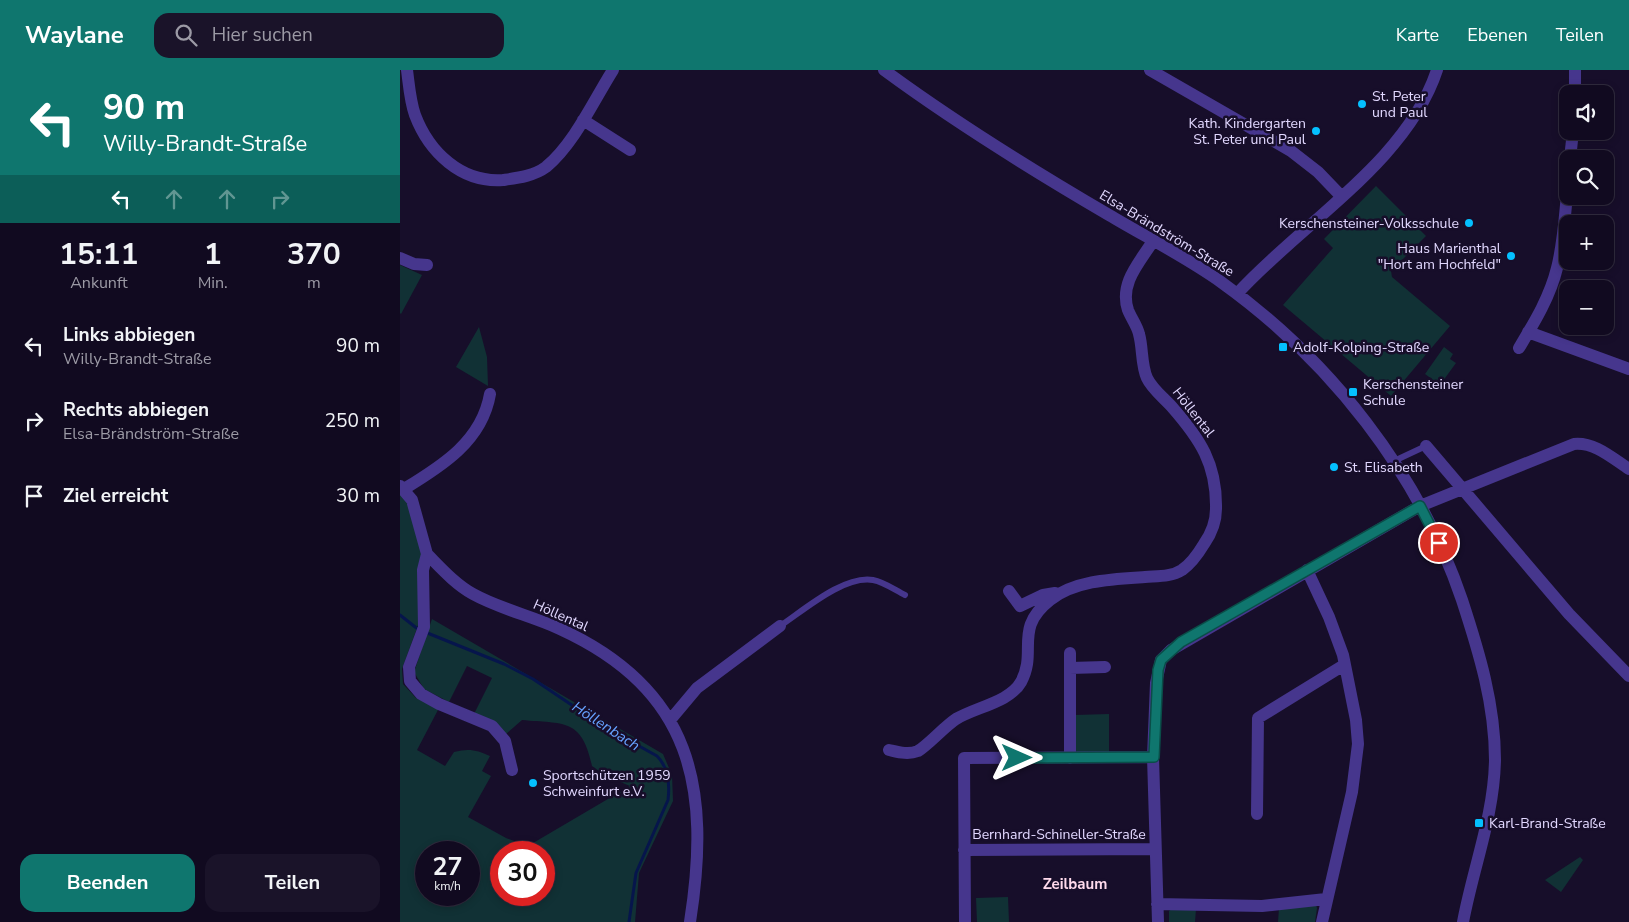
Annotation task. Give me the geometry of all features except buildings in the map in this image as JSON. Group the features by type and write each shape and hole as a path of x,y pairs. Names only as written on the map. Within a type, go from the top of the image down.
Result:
{"street":[{"path":"407,70 405,96 420,128 438,153 452,166 471,177 488,179 522,178 546,168 565,146 583,120 613,70"},
{"name":"Elsa-Brändström-Straße","path":"884,70 985,139 1204,271 1237,294 1289,339 1325,374 1351,404 1394,461 1420,506 1446,559 1458,590 1486,680 1493,724 1494,763 1491,801 1463,922"},
{"path":"1150,70 1291,151 1318,172 1342,197"},
{"path":"1237,294 1265,266 1342,197 1402,132 1426,97 1437,70"},
{"path":"1574,85 1575,70"},
{"path":"583,120 630,150"},
{"path":"1518,348 1543,306 1557,269 1566,205"},
{"name":"Höllental","path":"1009,591 1020,606 1043,596 1108,580 1168,576 1178,572 1190,563 1198,553 1215,521 1215,485 1208,458 1201,442 1148,380 1144,370 1143,348 1138,327 1128,309 1126,293 1131,274 1153,241"},
{"path":"400,258 414,264 427,265"},
{"path":"1528,332 1629,369"},
{"path":"490,394 482,420 473,436 436,469 402,488 412,500 427,554 423,570 424,627 409,667 410,681 421,694 439,704 492,726 505,741 512,770"},
{"path":"1158,922 1154,757 1156,683 1161,660 1181,642 1307,570 1420,506 1462,488 1574,444 1583,443 1597,448 1629,469"},
{"path":"1426,446 1570,614 1629,676"},
{"name":"Höllental","path":"427,554 472,594 559,628 611,656 643,683 671,719 687,758 695,802 697,882 690,922"},
{"path":"1307,570 1329,617 1343,655 1356,720 1358,744 1352,792 1322,922"},
{"name":"Höllental","path":"888,750 904,754 918,750 957,719 1014,692 1025,675 1028,633 1032,619 1042,606 1060,592"},
{"path":"671,719 698,688 780,626"},
{"path":"1070,653 1070,758"},
{"path":"1257,814 1258,718 1344,665"},
{"path":"1070,668 1105,667"},
{"path":"965,922 964,758 1154,757"},
{"name":"Bernhard-Schineller-Straße","path":"964,850 1155,849"},
{"path":"1157,904 1262,906 1326,899"}],"lane":[{"path":"1394,461 1422,446 1426,446"},
{"path":"780,626 842,585 859,579 874,580 905,595"}],"green space":[{"path":"1376,186 1426,236 1391,271 1392,277 1450,326 1391,396 1283,305 1333,248 1324,239"},
{"path":"400,265 422,275 401,314 400,313"},
{"path":"479,327 487,357 488,386 456,367"},
{"path":"1444,347 1453,354 1450,359 1456,363 1440,385 1425,374"},
{"path":"400,491 407,501 422,547 420,620 402,669 403,684 416,698 439,708 417,750 445,766 454,752 473,750 490,756 482,771 491,776 468,817 514,841 490,841 490,906 555,906 555,841 536,841 630,786 606,776 592,766 583,739 577,731 569,726 522,720 506,734 474,714 492,678 467,666 449,702 424,689 414,672 432,619 663,754 672,775 673,801 639,873 635,922 400,922"},
{"path":"1109,714 1109,755 1081,755 1076,751 1075,715"},
{"path":"1580,857 1583,860 1561,892 1545,880"},
{"path":"1008,897 1009,922 977,922 976,898"},
{"path":"1316,905 1315,922 1278,922 1279,908"},
{"path":"1172,908 1196,909 1195,922 1169,922 1169,911"}],"waterway":[{"name":"Höllenbach","path":"400,615 419,630"},
{"name":"Höllenbach","path":"425,632 504,664 533,679 603,726 657,756 661,761 668,776 668,800 636,873 629,922"}],"place":[{"name":"St. Peter und Paul","path":"1362,104"},
{"name":"Kath. Kindergarten St. Peter und Paul","path":"1316,131"},
{"name":"Kerschensteiner-Volksschule","path":"1469,223"},
{"name":"Haus Marienthal \"Hort am Hochfeld\"","path":"1511,256"},
{"name":"Adolf-Kolping-Straße","path":"1283,347"},
{"name":"Kerschensteiner Schule","path":"1353,392"},
{"name":"St. Elisabeth","path":"1334,467"},
{"name":"Sportschützen 1959 Schweinfurt e.V.","path":"533,783"},
{"name":"Karl-Brand-Straße","path":"1479,823"}],"district":[{"name":"Zeilbaum","path":"1075,884"}],"route":[{"path":"1017,758 1154,757 1158,670 1161,660 1181,642 1420,506 1439,543"}]}
